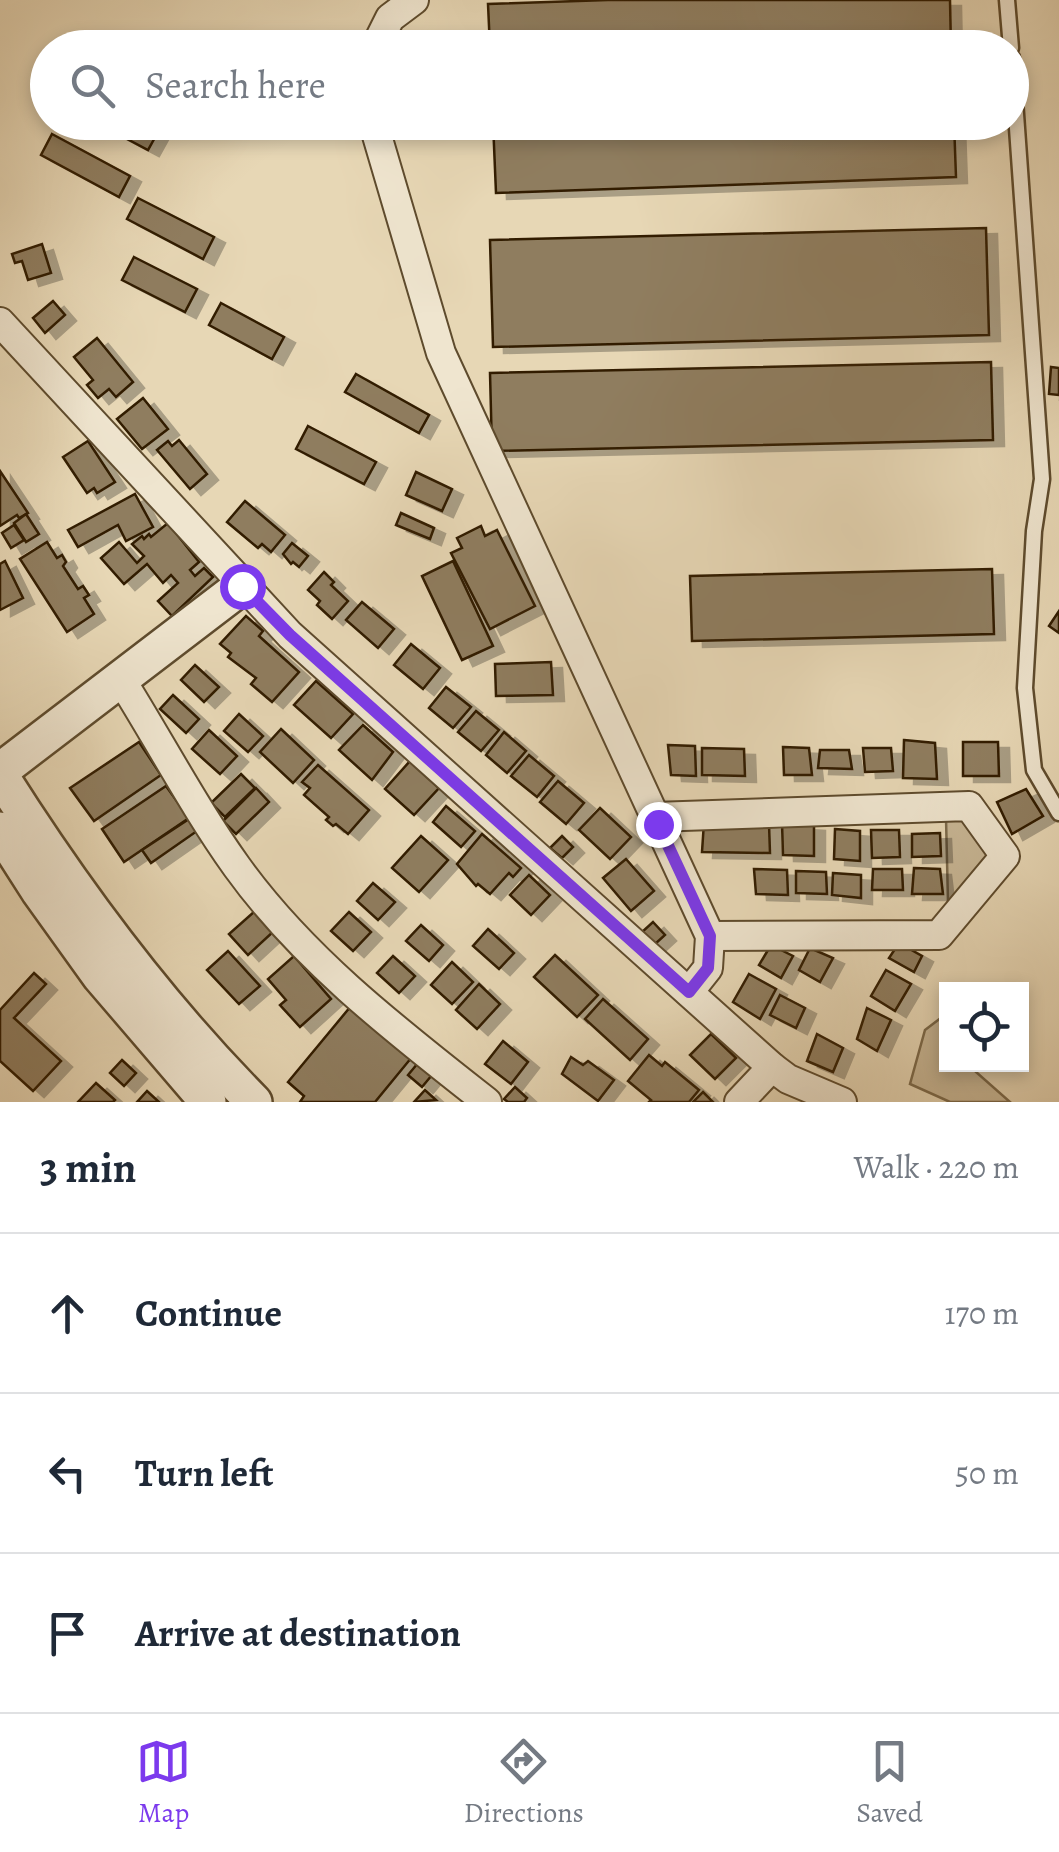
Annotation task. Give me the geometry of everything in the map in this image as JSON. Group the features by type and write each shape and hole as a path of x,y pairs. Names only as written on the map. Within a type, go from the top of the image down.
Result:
{"street":[{"path":"384,30 390,18 414,0"},
{"path":"378,140 441,353 710,936 708,968 689,992"},
{"path":"0,322 290,635 772,1067 788,1080 842,1102"},
{"path":"242,586 0,773 60,870 102,926 211,1059 254,1102"},
{"path":"120,678 237,866 296,938 352,991 487,1102"},
{"path":"654,817 970,806 1005,856 939,935 710,936"},
{"path":"0,830 100,976 208,1102"},
{"path":"739,1102 772,1067"}],"lane":[{"path":"1007,0 1010,30"},
{"path":"1018,140 1042,478 1034,531 1025,688 1034,770 1059,814"}],"shaded area":[{"path":"965,816 990,855 948,902 946,818"},
{"path":"939,1019 939,1072 976,1072 1010,1102 950,1102 910,1084 925,1030"}],"building":[{"path":"950,0 951,30 489,30 488,4"},
{"path":"49,140 63,140 130,176 119,197 41,155"},
{"path":"129,140 154,140 148,150"},
{"path":"494,140 955,140 956,177 496,193"},
{"path":"138,198 214,237 203,259 127,219"},
{"path":"986,228 989,335 493,347 490,240"},
{"path":"42,244 51,273 28,280 22,261 15,263 12,254"},
{"path":"134,257 197,289 185,312 122,280"},
{"path":"53,301 65,315 45,333 33,318"},
{"path":"221,303 284,337 272,359 209,325"},
{"path":"97,338 133,382 116,397 109,389 98,398 87,385 93,380 74,357"},
{"path":"991,362 993,440 492,451 490,373"},
{"path":"1051,367 1059,368 1059,395 1049,394"},
{"path":"356,374 429,415 419,433 345,392"},
{"path":"143,398 168,429 142,449 117,419"},
{"path":"308,426 376,462 364,484 296,449"},
{"path":"179,440 207,474 190,489 157,450 168,441 172,446"},
{"path":"88,441 115,482 97,493 94,488 87,493 63,457"},
{"path":"0,471 28,513 0,526"},
{"path":"416,472 452,489 442,511 406,495"},
{"path":"135,494 153,527 126,541 118,525 78,547 68,530"},
{"path":"245,501 285,535 271,552 262,544 258,548 227,522"},
{"path":"401,513 434,528 430,539 396,525"},
{"path":"26,514 39,534 26,542 14,523"},
{"path":"168,523 199,562 190,570 195,576 204,568 213,577 172,616 158,601 178,583 171,575 163,583 147,564 124,584 101,558 119,542 137,563 144,556 132,544 142,536 151,537"},
{"path":"14,525 24,540 11,548 2,533"},
{"path":"481,526 485,536 497,530 535,606 490,629 451,553 462,548 457,538"},
{"path":"47,542 57,558 62,555 66,562 63,566 78,589 83,586 89,595 84,598 94,614 67,632 20,559"},
{"path":"292,543 308,556 299,567 283,554"},
{"path":"5,561 23,598 0,610 0,564"},
{"path":"453,561 493,646 462,660 422,576"},
{"path":"992,569 994,634 692,641 690,576"},
{"path":"324,572 348,601 332,619 308,590"},
{"path":"362,602 394,629 378,648 346,620"},
{"path":"1059,611 1059,633 1049,626"},
{"path":"246,616 263,631 259,636 299,672 272,702 251,684 256,678 228,657 231,653 220,644"},
{"path":"411,644 440,668 423,689 394,665"},
{"path":"551,662 553,695 496,696 495,664"},
{"path":"195,665 219,687 204,702 181,680"},
{"path":"316,681 353,714 331,738 294,705"},
{"path":"446,687 471,707 453,728 429,708"},
{"path":"173,695 199,719 186,733 160,709"},
{"path":"476,711 499,730 481,751 458,732"},
{"path":"239,714 263,736 248,752 224,731"},
{"path":"363,725 393,752 372,780 339,750"},
{"path":"281,729 314,760 293,783 260,752"},
{"path":"209,730 237,756 220,774 192,749"},
{"path":"504,732 526,751 507,773 486,755"},
{"path":"904,740 935,743 937,779 903,778"},
{"path":"139,742 161,775 94,821 70,788"},
{"path":"963,742 998,742 999,776 963,776"},
{"path":"668,745 695,746 696,776 671,775"},
{"path":"783,747 809,748 812,775 784,775"},
{"path":"702,748 744,749 745,776 702,775"},
{"path":"863,748 891,748 893,771 865,772"},
{"path":"820,750 849,750 852,769 818,768"},
{"path":"529,755 554,776 537,797 511,776"},
{"path":"410,761 439,788 414,815 385,789"},
{"path":"318,765 369,810 348,834 326,820 329,817 304,795 310,788 302,782"},
{"path":"241,774 255,788 225,817 211,803"},
{"path":"558,781 584,803 566,824 540,802"},
{"path":"166,786 189,818 124,862 102,829"},
{"path":"256,788 269,802 236,834 223,821"},
{"path":"1026,789 1043,816 1012,834 997,802"},
{"path":"446,806 475,831 461,847 433,822"},
{"path":"600,808 631,837 610,859 579,830"},
{"path":"189,819 197,831 151,863 142,850"},
{"path":"704,822 769,824 770,853 702,852"},
{"path":"782,823 814,825 814,856 783,855"},
{"path":"835,829 860,831 860,861 834,859"},
{"path":"871,830 899,830 900,857 872,858"},
{"path":"940,833 941,856 912,857 912,834"},
{"path":"482,834 521,868 513,877 509,873 490,894 476,886 457,864"},
{"path":"421,836 448,860 419,892 392,868"},
{"path":"562,836 573,847 562,858 550,848"},
{"path":"626,859 654,891 631,911 603,878"},
{"path":"914,868 940,869 943,894 912,894"},
{"path":"754,869 787,870 788,895 756,894"},
{"path":"873,869 902,869 903,890 872,890"},
{"path":"796,871 826,872 827,894 796,893"},
{"path":"833,873 861,875 861,898 832,895"},
{"path":"529,875 550,895 531,915 510,895"},
{"path":"373,883 395,902 378,920 357,901"},
{"path":"255,911 274,931 248,955 229,934"},
{"path":"349,912 371,932 353,951 331,931"},
{"path":"653,922 665,935 654,945 642,932"},
{"path":"421,925 443,945 429,961 406,941"},
{"path":"488,929 514,953 499,969 473,946"},
{"path":"899,943 922,956 914,972 889,958"},
{"path":"771,945 793,956 781,978 759,965"},
{"path":"810,948 833,958 820,982 799,970"},
{"path":"228,951 260,986 239,1004 207,970"},
{"path":"555,955 598,995 577,1017 534,977"},
{"path":"294,956 331,999 300,1027 280,1005 286,1000 268,979"},
{"path":"393,956 415,976 399,993 377,973"},
{"path":"452,962 473,982 452,1004 431,985"},
{"path":"886,970 911,984 895,1011 871,996"},
{"path":"34,973 46,984 14,1018 61,1061 33,1091 0,1061 0,1010"},
{"path":"749,974 776,989 760,1019 733,1002"},
{"path":"479,984 500,1004 477,1029 456,1010"},
{"path":"780,995 805,1008 796,1028 770,1015"},
{"path":"603,999 648,1039 630,1060 585,1019"},
{"path":"351,1006 412,1057 375,1102 300,1102 304,1096 288,1082"},
{"path":"867,1008 891,1020 877,1051 857,1039"},
{"path":"711,1034 736,1058 715,1079 690,1055"},
{"path":"817,1034 843,1048 833,1072 807,1061"},
{"path":"503,1041 528,1062 511,1084 485,1064"},
{"path":"649,1055 662,1066 665,1062 699,1090 689,1102 649,1102 628,1081"},
{"path":"571,1057 583,1065 588,1061 614,1080 598,1101 562,1074"},
{"path":"122,1060 136,1073 124,1086 110,1073"},
{"path":"418,1063 432,1075 422,1087 408,1075"},
{"path":"96,1083 115,1100 78,1102"},
{"path":"515,1087 527,1098 524,1102 504,1099"},
{"path":"425,1090 436,1100 414,1102"},
{"path":"147,1091 159,1102 137,1102"},
{"path":"703,1092 713,1102 693,1102"}],"route":[{"path":"242,586 290,635 689,992 708,968 710,936 658,824"}]}
